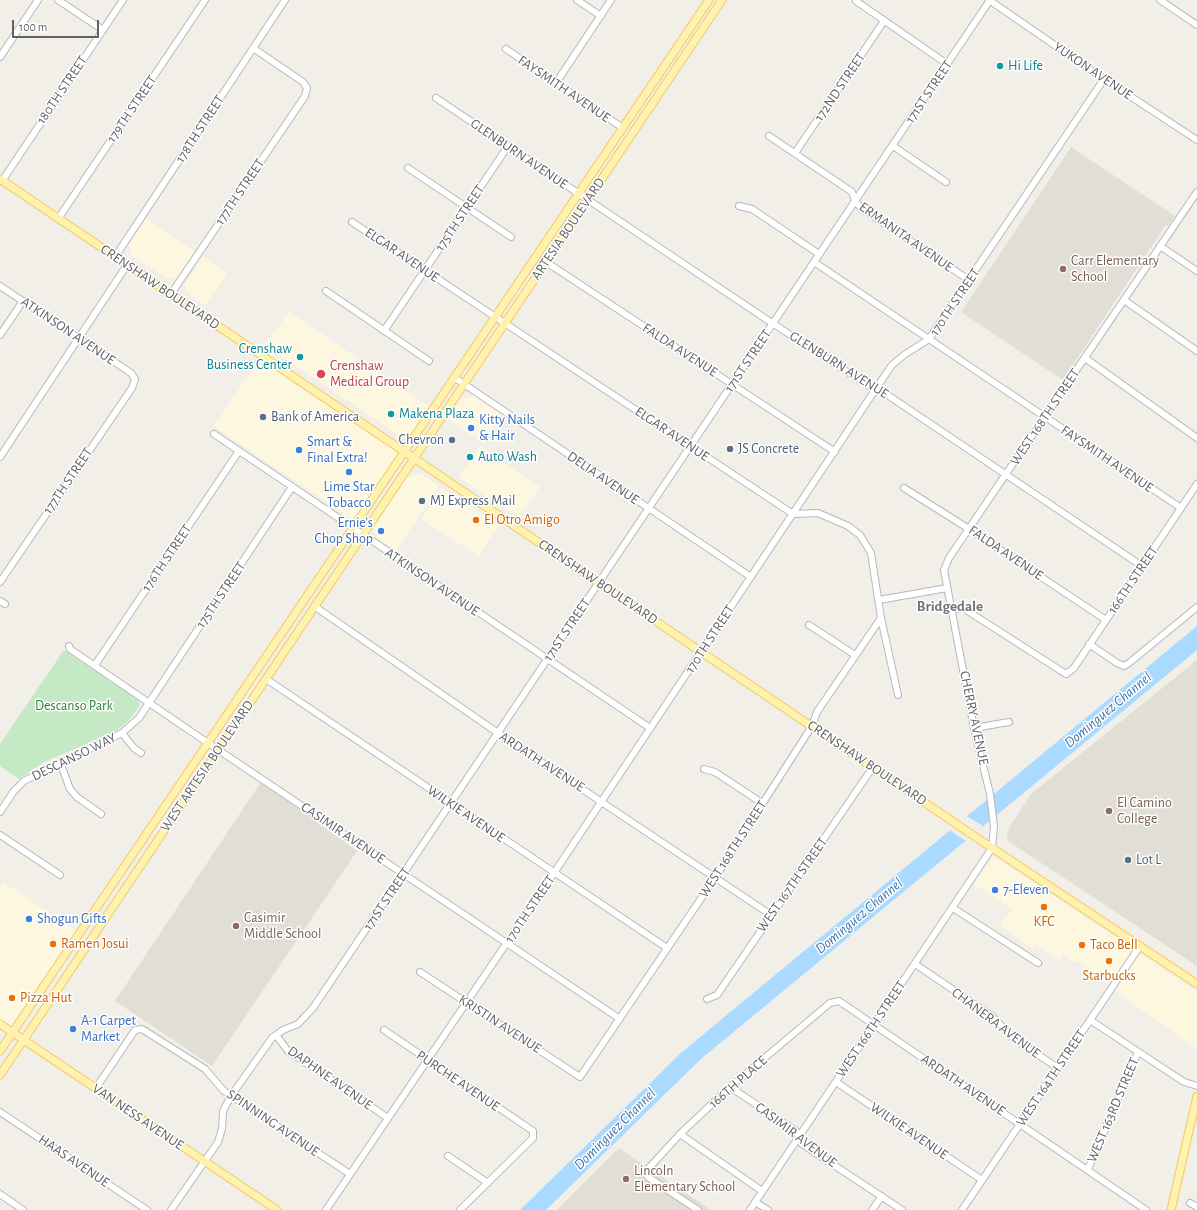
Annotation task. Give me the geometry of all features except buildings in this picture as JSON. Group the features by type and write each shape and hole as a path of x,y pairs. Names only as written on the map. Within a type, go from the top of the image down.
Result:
{"main road":[{"name":"ARTESIA BOULEVARD","path":"404,452 709,0"},
{"name":"ARTESIA BOULEVARD","path":"414,458 722,0"},
{"name":"CRENSHAW BOULEVARD","path":"1,180 992,848 1197,984"},
{"name":"WEST ARTESIA BOULEVARD","path":"0,1051 404,452"},
{"name":"WEST ARTESIA BOULEVARD","path":"0,1075 414,458"},
{"name":"VAN NESS AVENUE","path":"0,1024 277,1210"},
{"path":"1171,1210 1194,1124 1197,1096"}],"street":[{"path":"0,57 38,0"},
{"path":"58,0 102,30"},
{"name":"180TH STREET","path":"1,180 123,0"},
{"name":"179TH STREET","path":"58,219 205,0"},
{"name":"178TH STREET","path":"115,257 285,0"},
{"path":"577,0 600,16"},
{"path":"556,83 611,0"},
{"name":"171ST STREET","path":"171,1210 205,1162 221,1136 222,1111 231,1096 268,1043 276,1035 298,1024 309,1013 404,874 450,803 990,0"},
{"name":"YUKON AVENUE","path":"990,0 1104,79 1197,140"},
{"path":"1160,0 1197,24"},
{"path":"856,1 947,64"},
{"name":"172ND STREET","path":"795,153 884,21"},
{"name":"177TH STREET","path":"170,294 305,96 307,88 303,82 253,48"},
{"name":"FAYSMITH AVENUE","path":"506,49 623,128"},
{"name":"170TH STREET","path":"326,1210 554,873 875,390 892,366 904,355 929,340 1104,79"},
{"name":"GLENBURN AVENUE","path":"436,98 773,323 875,390 883,392 1142,566"},
{"name":"ERMANITA AVENUE","path":"769,136 852,192 855,201 861,208 969,280"},
{"name":"175TH STREET","path":"384,331 508,146"},
{"path":"892,146 946,182"},
{"path":"408,168 511,237"},
{"name":"WEST 168TH STREET","path":"947,588 944,570 949,558 1197,192"},
{"path":"739,206 752,209 819,254"},
{"name":"ELGAR AVENUE","path":"352,222 793,514"},
{"path":"1160,246 1197,271"},
{"name":"FALDA AVENUE","path":"546,262 835,452"},
{"name":"FAYSMITH AVENUE","path":"814,262 1181,508"},
{"path":"0,457 127,265"},
{"name":"ATKINSON AVENUE","path":"0,286 131,373 135,379"},
{"path":"326,292 429,361"},
{"path":"1124,300 1197,351"},
{"path":"0,335 23,301"},
{"path":"1085,358 1197,438"},
{"name":"DELIA AVENUE","path":"455,378 751,577"},
{"name":"177TH STREET","path":"0,582 132,388 135,379"},
{"name":"ATKINSON AVENUE","path":"214,434 547,660 650,728"},
{"name":"176TH STREET","path":"95,666 239,451"},
{"name":"166TH STREET","path":"951,609 963,608 1066,674 1074,668 1197,484"},
{"name":"175TH STREET","path":"150,702 292,487"},
{"name":"FALDA AVENUE","path":"904,488 969,529 1106,620"},
{"path":"793,514 818,513 848,526 860,535 871,553 881,618 898,695"},
{"path":"879,600 947,588"},
{"name":"CHERRY AVENUE","path":"947,588 974,728 990,794 994,818 992,848"},
{"name":"ARDATH AVENUE","path":"314,606 498,733 771,915"},
{"path":"1089,644 1124,666 1130,663 1197,607"},
{"name":"WEST 168TH STREET","path":"580,1077 715,878 812,726 817,712 881,618"},
{"path":"809,625 855,655"},
{"name":"CASIMIR AVENUE","path":"69,646 95,666 150,702 208,743 620,1019"},
{"name":"WILKIE AVENUE","path":"266,679 667,948"},
{"name":"DESCANSO WAY","path":"0,812 14,791 24,781 60,762 122,733 139,718 150,702"},
{"path":"974,728 1009,722"},
{"path":"122,733 134,748 141,753"},
{"path":"60,762 70,789 77,798 101,814"},
{"name":"WEST 167TH STREET","path":"707,999 717,995 873,767"},
{"path":"704,769 715,772 762,803"},
{"path":"0,835 60,875"},
{"name":"WEST 166TH STREET","path":"750,1210 992,848"},
{"path":"953,908 1038,963"},
{"name":"WEST 164TH STREET","path":"962,1210 1140,946"},
{"name":"CHANERA AVENUE","path":"915,964 992,1016 1013,1038 1058,1068"},
{"name":"KRISTIN AVENUE","path":"420,972 580,1077"},
{"name":"ARDATH AVENUE","path":"839,1001 1088,1169 1146,1210"},
{"name":"166TH PLACE","path":"698,1210 646,1174 648,1169 680,1134 730,1087 830,1003 839,1001"},
{"path":"1090,1020 1184,1082 1197,1086"},
{"name":"SPINNING AVENUE","path":"96,1088 132,1034 138,1028 145,1030 205,1069 224,1091 231,1096 350,1174"},
{"name":"PURCHE AVENUE","path":"384,1030 533,1131 532,1138 488,1183"},
{"name":"DAPHNE AVENUE","path":"276,1035 288,1051 388,1118"},
{"name":"WEST 163RD STREET","path":"1088,1169 1138,1052"},
{"name":"WILKIE AVENUE","path":"836,1082 982,1180"},
{"name":"CASIMIR AVENUE","path":"730,1087 796,1131 802,1144 902,1210"},
{"name":"HAAS AVENUE","path":"0,1112 147,1210"},
{"path":"680,1134 762,1191"},
{"path":"448,1156 488,1183 460,1210"},
{"path":"0,1194 24,1210"},
{"path":"872,1210 882,1196"},
{"path":"755,1202 768,1210"},
{"path":"1190,1203 1197,1207"}],"shaded area":[{"name":"Carr Elementary School","path":"1071,147 1175,216 1168,226 1165,226 1063,380 961,312"},
{"path":"146,219 195,251 178,277 168,279 132,256 129,245"},
{"path":"203,256 227,273 205,306 189,294 185,289 185,284"},
{"path":"289,312 430,407 411,434 400,436 265,345"},
{"path":"260,358 400,454 355,521 214,426"},
{"path":"475,396 503,415 484,443 447,418 460,399"},
{"path":"480,446 540,487 519,517 459,477"},
{"path":"422,474 439,486 396,551 376,537 374,527 407,477"},
{"path":"442,488 499,526 479,556 421,519"},
{"name":"El Camino College","path":"1197,660 1197,966 1008,841 1007,838 1009,828 1031,794"},
{"name":"Casimir Middle School","path":"261,782 357,851 212,1066 115,1001"},
{"path":"993,856 1197,992 1197,1049 1111,988 1113,985 1080,962 1073,961 1063,954 1060,959 1036,945 1033,949 1000,926 1012,909 974,884"},
{"path":"3,882 79,933 14,1028 0,1018 0,886"},
{"name":"Lincoln Elementary School","path":"619,1148 711,1210 557,1210"}],"green space":[{"name":"Descanso Park","path":"64,650 138,700 140,705 128,721 116,731 42,763 19,779 0,766 0,744"}],"water":[{"name":"Dominguez Channel","path":"1197,626 1197,650 702,1058 546,1210 520,1210 682,1052"}],"pier":[{"path":"965,815 983,826 966,841 948,829"}],"place":[{"name":"Hi Life","path":"1000,66"},
{"name":"Carr Elementary School","path":"1063,269"},
{"name":"Crenshaw Business Center","path":"300,357"},
{"name":"Crenshaw Medical Group","path":"321,374"},
{"name":"Makena Plaza","path":"391,414"},
{"name":"Bank of America","path":"263,417"},
{"name":"Kitty Nails & Hair","path":"471,428"},
{"name":"Chevron","path":"452,440"},
{"name":"JS Concrete","path":"730,449"},
{"name":"Smart & Final Extra!","path":"299,450"},
{"name":"Auto Wash","path":"470,457"},
{"name":"Lime Star Tobacco","path":"349,472"},
{"name":"MJ Express Mail","path":"422,501"},
{"name":"El Otro Amigo","path":"476,520"},
{"name":"Ernie’s Chop Shop","path":"381,531"},
{"name":"El Camino College","path":"1109,811"},
{"name":"Lot L","path":"1128,860"},
{"name":"7-Eleven","path":"995,890"},
{"name":"KFC","path":"1044,907"},
{"name":"Shogun Gifts","path":"29,919"},
{"name":"Casimir Middle School","path":"236,926"},
{"name":"Ramen Josui","path":"53,944"},
{"name":"Taco Bell","path":"1082,945"},
{"name":"Starbucks","path":"1109,961"},
{"name":"Pizza Hut","path":"12,998"},
{"name":"A-1 Carpet Market","path":"73,1029"},
{"name":"Lincoln Elementary School","path":"626,1179"}],"district":[{"name":"Bridgedale","path":"950,606"}]}
